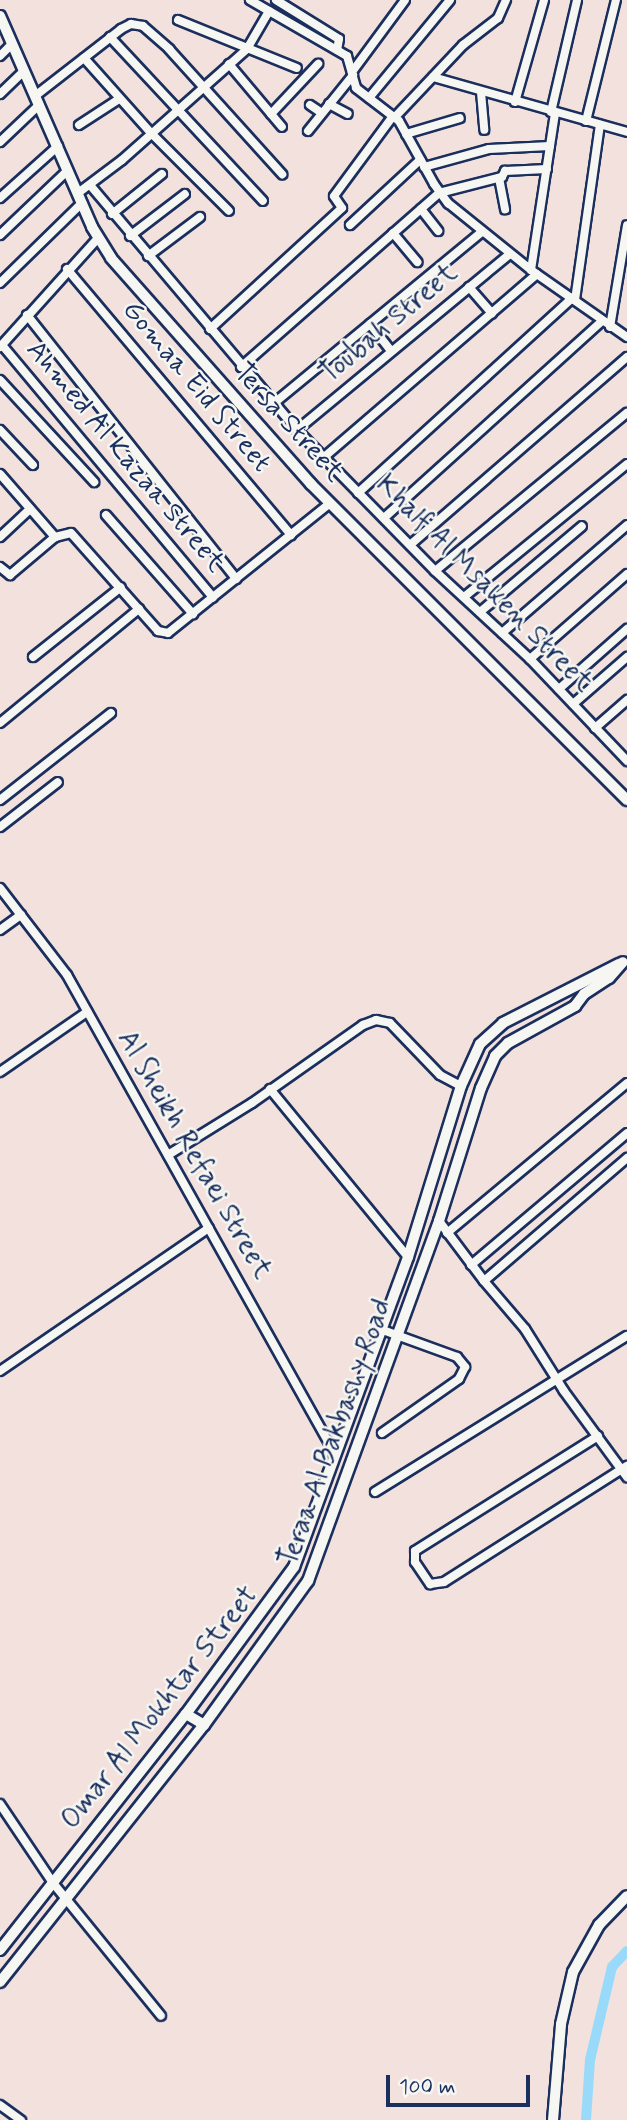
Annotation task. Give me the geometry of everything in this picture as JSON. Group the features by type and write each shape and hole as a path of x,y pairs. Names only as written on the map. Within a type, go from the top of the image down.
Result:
{"main road":[{"name":"Tersa Street","path":"0,16 97,238 129,279 330,503 627,800"},
{"path":"553,2120 561,2024 573,1972 599,1925 627,1896"}],"street":[{"path":"250,0 349,59 356,88 394,116 439,193 510,254 627,337"},
{"path":"275,0 339,39 341,43 337,50"},
{"path":"308,131 405,0"},
{"path":"369,98 450,0"},
{"path":"210,329 342,208 334,196 394,116 463,44 498,18 506,0"},
{"path":"515,102 544,0"},
{"path":"323,458 492,313 534,272 553,113 577,0"},
{"path":"586,121 615,0"},
{"path":"0,284 90,185 247,49 269,11"},
{"path":"178,20 297,68"},
{"path":"0,142 37,101 84,58 126,26 142,26 163,43 282,174"},
{"path":"110,37 263,201"},
{"path":"0,56 12,45"},
{"path":"84,58 151,133 229,211"},
{"path":"229,64 282,127"},
{"path":"271,114 318,64"},
{"path":"0,93 23,71"},
{"path":"433,77 627,132"},
{"path":"481,92 484,130"},
{"path":"79,125 119,99"},
{"path":"329,104 348,114"},
{"path":"310,105 322,113"},
{"path":"406,134 460,118"},
{"path":"358,493 573,299 600,125"},
{"path":"0,198 58,146"},
{"path":"350,225 422,164 489,149 550,146"},
{"path":"241,367 439,193 499,177 505,171 547,169"},
{"path":"0,235 68,170"},
{"path":"112,214 162,174"},
{"path":"499,177 505,209"},
{"name":"Khalf Al Msaken Street","path":"90,185 241,367 323,458 435,571 530,659 626,758"},
{"path":"130,236 185,194"},
{"path":"421,209 438,231"},
{"path":"148,256 200,217"},
{"path":"610,327 627,225"},
{"path":"273,404 482,232"},
{"path":"393,233 417,262"},
{"path":"1,346 97,238"},
{"name":"Toubah Street","path":"297,430 510,254"},
{"name":"Gomaa Eid Street","path":"67,269 291,534"},
{"path":"469,287 492,313"},
{"path":"27,315 236,579"},
{"path":"384,518 602,321"},
{"path":"370,324 391,351"},
{"name":"Ahmed Al Kazaa Street","path":"1,346 213,597"},
{"path":"410,545 627,357"},
{"path":"0,380 94,482"},
{"path":"435,571 627,412"},
{"path":"0,430 33,465"},
{"path":"464,597 627,464"},
{"path":"0,474 55,537"},
{"path":"0,567 7,575 13,573 55,537 71,533 78,537 139,609 163,633 169,633 330,503"},
{"path":"0,537 30,509"},
{"path":"106,515 193,614"},
{"path":"502,633 627,525"},
{"path":"480,612 582,526"},
{"path":"530,659 627,574"},
{"path":"33,657 121,587"},
{"path":"0,723 139,609"},
{"path":"559,689 627,629"},
{"path":"573,704 627,657"},
{"path":"595,727 627,700"},
{"path":"0,800 111,713"},
{"path":"0,827 58,782"},
{"name":"Al Sheikh Refaei Street","path":"0,888 67,975 335,1454"},
{"path":"0,930 21,915"},
{"name":"Omar Al Mokhtar Street","path":"11,1948 194,1719 287,1580 324,1514 335,1454 403,1292 408,1257 434,1213 461,1086 474,1053 493,1030 625,961"},
{"name":"Teraa Al Bakbashy Road","path":"0,1982 11,1948 308,1581 324,1514 387,1332 481,1088 498,1051 513,1039 575,1006 584,994 609,978 625,961"},
{"path":"0,1072 87,1012"},
{"path":"168,1155 368,1022 390,1023 440,1075 461,1086"},
{"path":"447,1233 627,1083"},
{"path":"271,1089 408,1257"},
{"path":"471,1265 627,1133"},
{"path":"484,1281 627,1158"},
{"path":"434,1213 471,1265 525,1329 558,1381 625,1471 444,1582 430,1584 415,1562 415,1551 598,1436"},
{"path":"0,1371 209,1228"},
{"path":"382,1433 428,1404 464,1373 465,1367 457,1357 387,1332"},
{"path":"375,1492 627,1336"},
{"path":"0,1804 59,1889 161,2015"},
{"path":"0,2105 21,2120"}],"waterway":[{"path":"586,2120 590,2060 612,1967 627,1951"}]}
